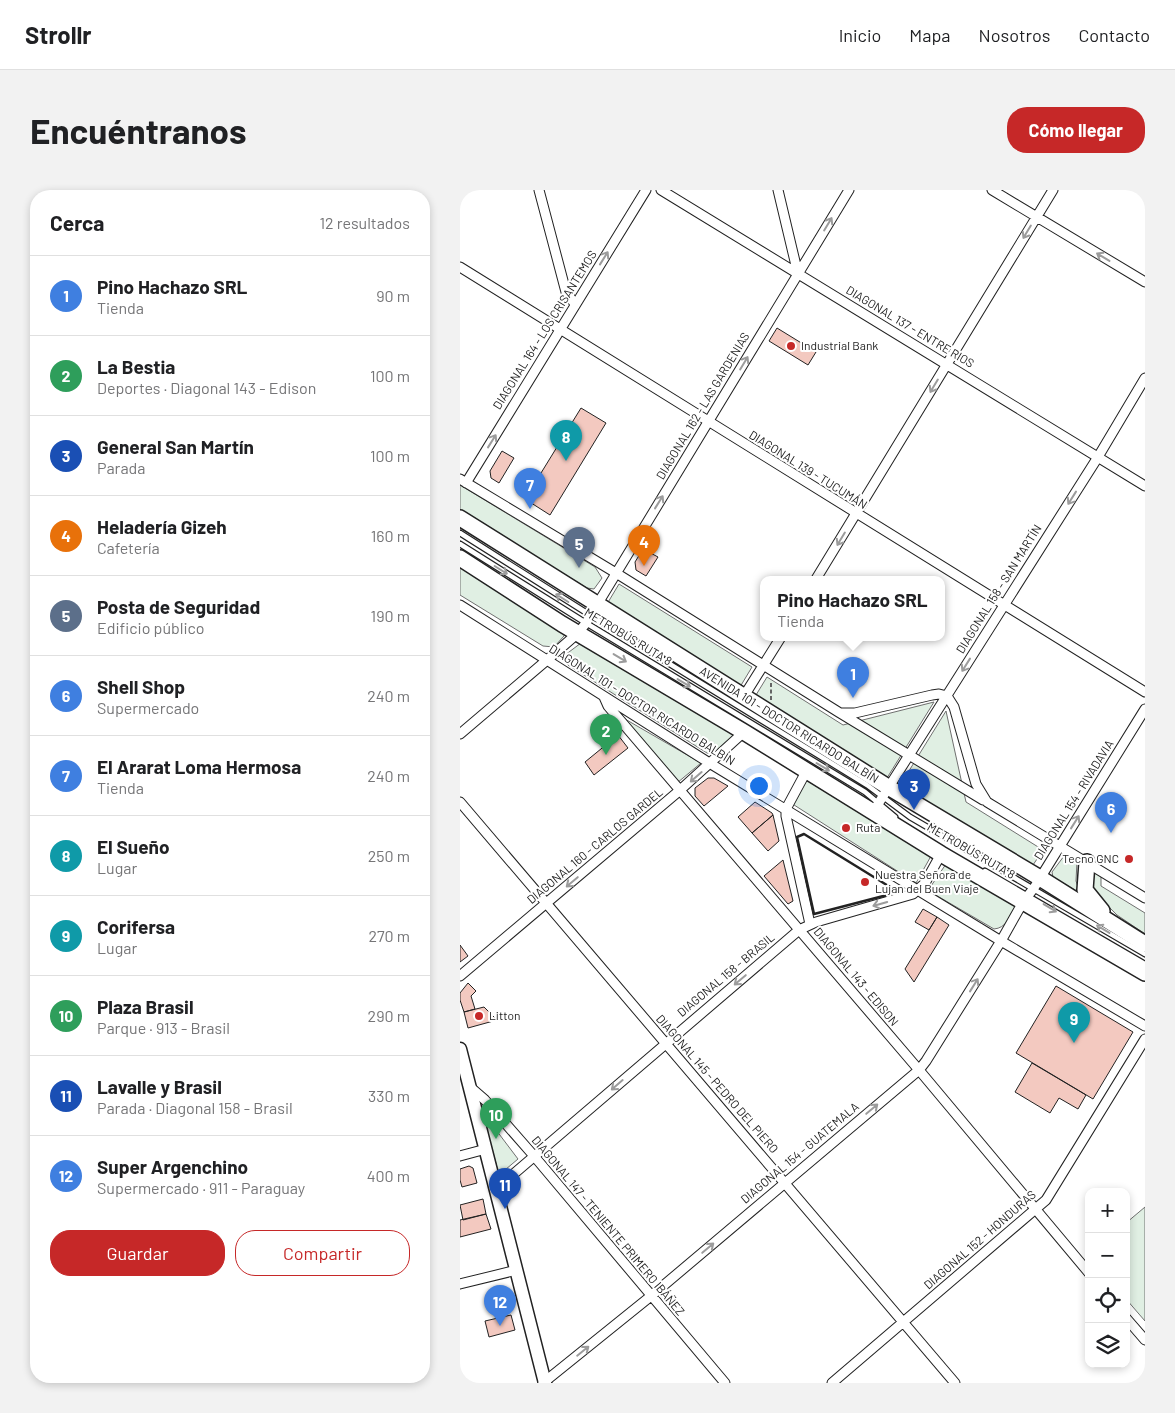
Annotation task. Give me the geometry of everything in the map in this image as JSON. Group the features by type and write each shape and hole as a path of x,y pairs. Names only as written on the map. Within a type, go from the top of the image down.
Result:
{"main road":[{"name":"AVENIDA 101 - DOCTOR RICARDO BALBÍN","path":"460,518 588,619 744,732 807,770 880,799 1032,891 1145,973"},
{"name":"AVENIDA 101 - DOCTOR RICARDO BALBÍN","path":"460,558 744,696 880,799 941,854 1108,920 1145,944"},
{"path":"1086,862 1085,890 1108,920"},
{"path":"460,1049 544,1383"}],"street":[{"path":"539,190 566,292 576,304"},
{"name":"DIAGONAL 164 - LOS CRISANTEMOS","path":"463,481 646,190"},
{"name":"DIAGONAL 137 - ENTRE RIOS","path":"661,190 1145,486"},
{"path":"778,190 798,274"},
{"name":"DIAGONAL 162 - LAS GARDENIAS","path":"460,734 547,660 588,619 849,190"},
{"path":"992,190 1145,282"},
{"path":"818,576 1053,190"},
{"name":"DIAGONAL 139 - TUCUMÁN","path":"460,268 1145,692"},
{"name":"DIAGONAL 158 - SAN MARTÍN","path":"880,799 1098,457 1145,378"},
{"path":"463,481 1145,898"},
{"name":"DIAGONAL 101 - DOCTOR RICARDO BALBÍN","path":"460,605 711,764 786,808 1001,941 1145,1026"},
{"path":"744,696 768,667 779,641"},
{"path":"840,713 855,713 932,694 947,696 954,707 976,784 987,802"},
{"name":"DIAGONAL 143 - EDISON","path":"603,696 608,706 679,791 919,1070 1085,1268"},
{"name":"DIAGONAL 154 - RIVADAVIA","path":"1032,891 1145,709"},
{"name":"DIAGONAL 160 - CARLOS GARDEL","path":"460,976 711,764 744,732"},
{"path":"807,770 786,808 786,816 810,924"},
{"name":"DIAGONAL 145 - PEDRO DEL PIERO","path":"460,802 955,1383"},
{"path":"918,890 925,883 941,854"},
{"name":"DIAGONAL 158 - BRASIL","path":"496,1189 799,930 810,924 906,897 918,890"},
{"name":"DIAGONAL 154 - GUATEMALA","path":"544,1383 651,1296 919,1070 1032,891"},
{"name":"DIAGONAL 152 - HONDURAS","path":"832,1383 1035,1210 1051,1193 1145,1039"},
{"name":"DIAGONAL 147 - TENIENTE PRIMERO IBÁÑEZ","path":"470,1087 485,1100 534,1156 725,1383"},
{"path":"460,1156 486,1149"},
{"path":"460,1284 517,1270"},
{"path":"1130,1323 1145,1340"}],"lane":[{"name":"METROBÚS RUTA 8","path":"460,533 588,619 864,792 880,799"},
{"name":"METROBÚS RUTA 8","path":"460,544 867,785 900,820"},
{"name":"METROBÚS RUTA 8","path":"982,869 1032,891 1145,954"},
{"name":"METROBÚS RUTA 8","path":"1032,891 1145,964"}],"path":[{"path":"768,667 771,706"}],"green space":[{"path":"460,485 595,567 602,578 594,589 587,588 460,510"},
{"path":"460,566 565,633 564,636 554,647 543,646 460,595"},
{"path":"619,584 752,667 740,687 607,604"},
{"path":"581,643 733,732 733,738 714,754 707,753 568,665 564,660 565,655"},
{"path":"767,677 843,725 934,702 887,778 756,695"},
{"path":"946,711 966,802 1043,850 1031,868 899,787"},
{"path":"625,719 701,763 677,783"},
{"path":"806,780 931,856 916,883 791,803"},
{"path":"1064,856 1070,856 1077,861 1076,881 1080,893 1053,877 1052,872"},
{"path":"946,864 1014,905 1015,908 1002,927 994,929 934,894 931,886"},
{"path":"1095,871 1101,875 1101,886 1145,913 1145,934 1117,915 1091,889 1089,874"},
{"path":"487,1118 518,1159 499,1175 484,1119"},
{"path":"1145,1207 1145,1321 1130,1304 1130,1220"}],"building":[{"path":"777,328 816,352 808,365 769,341"},
{"path":"581,408 606,423 550,515 525,499"},
{"path":"502,451 514,458 499,483 491,478 490,471"},
{"path":"643,549 658,557 646,576 636,570 635,562"},
{"path":"618,735 628,748 594,775 585,762"},
{"path":"708,778 714,778 728,786 704,806 695,796 695,788"},
{"path":"755,802 773,815 752,833 738,817"},
{"path":"773,815 779,841 768,851 752,833"},
{"path":"783,860 793,901 788,904 764,876"},
{"path":"923,909 937,917 929,930 915,922"},
{"path":"937,917 949,925 914,982 905,969"},
{"path":"460,945 468,956 460,962"},
{"path":"468,983 476,991 471,996 475,1009 464,1012 460,993"},
{"path":"1056,986 1133,1032 1093,1099 1016,1053"},
{"name":"Litton","path":"484,1007 497,1020 468,1028 464,1012"},
{"path":"1032,1063 1086,1095 1078,1109 1059,1098 1050,1113 1015,1092"},
{"path":"469,1166 473,1168 477,1183 462,1187 460,1169"},
{"path":"483,1199 486,1214 463,1220 460,1205"},
{"path":"486,1214 491,1229 460,1237 460,1220"},
{"path":"511,1315 515,1330 489,1337 485,1321"}],"wall":[{"path":"804,834 890,887 891,894 814,914 797,837 804,834"}],"place":[{"name":"Industrial Bank","path":"791,346"},
{"name":"El Sueño","path":"566,461"},
{"name":"El Ararat Loma Hermosa","path":"530,509"},
{"name":"Heladería Gizeh","path":"644,566"},
{"name":"Posta de Seguridad","path":"579,568"},
{"name":"Pino Hachazo SRL","path":"853,698"},
{"name":"La Bestia","path":"606,755"},
{"name":"General San Martín","path":"914,810"},
{"name":"Ruta","path":"846,828"},
{"name":"Shell Shop","path":"1111,833"},
{"name":"Tecno GNC","path":"1129,859"},
{"name":"Nuestra Señora de Lujan del Buen Viaje","path":"865,882"},
{"name":"Litton","path":"479,1016"},
{"name":"Corifersa","path":"1074,1043"},
{"name":"Plaza Brasil","path":"496,1139"},
{"name":"Lavalle y Brasil","path":"505,1209"},
{"name":"Super Argenchino","path":"500,1326"}]}
